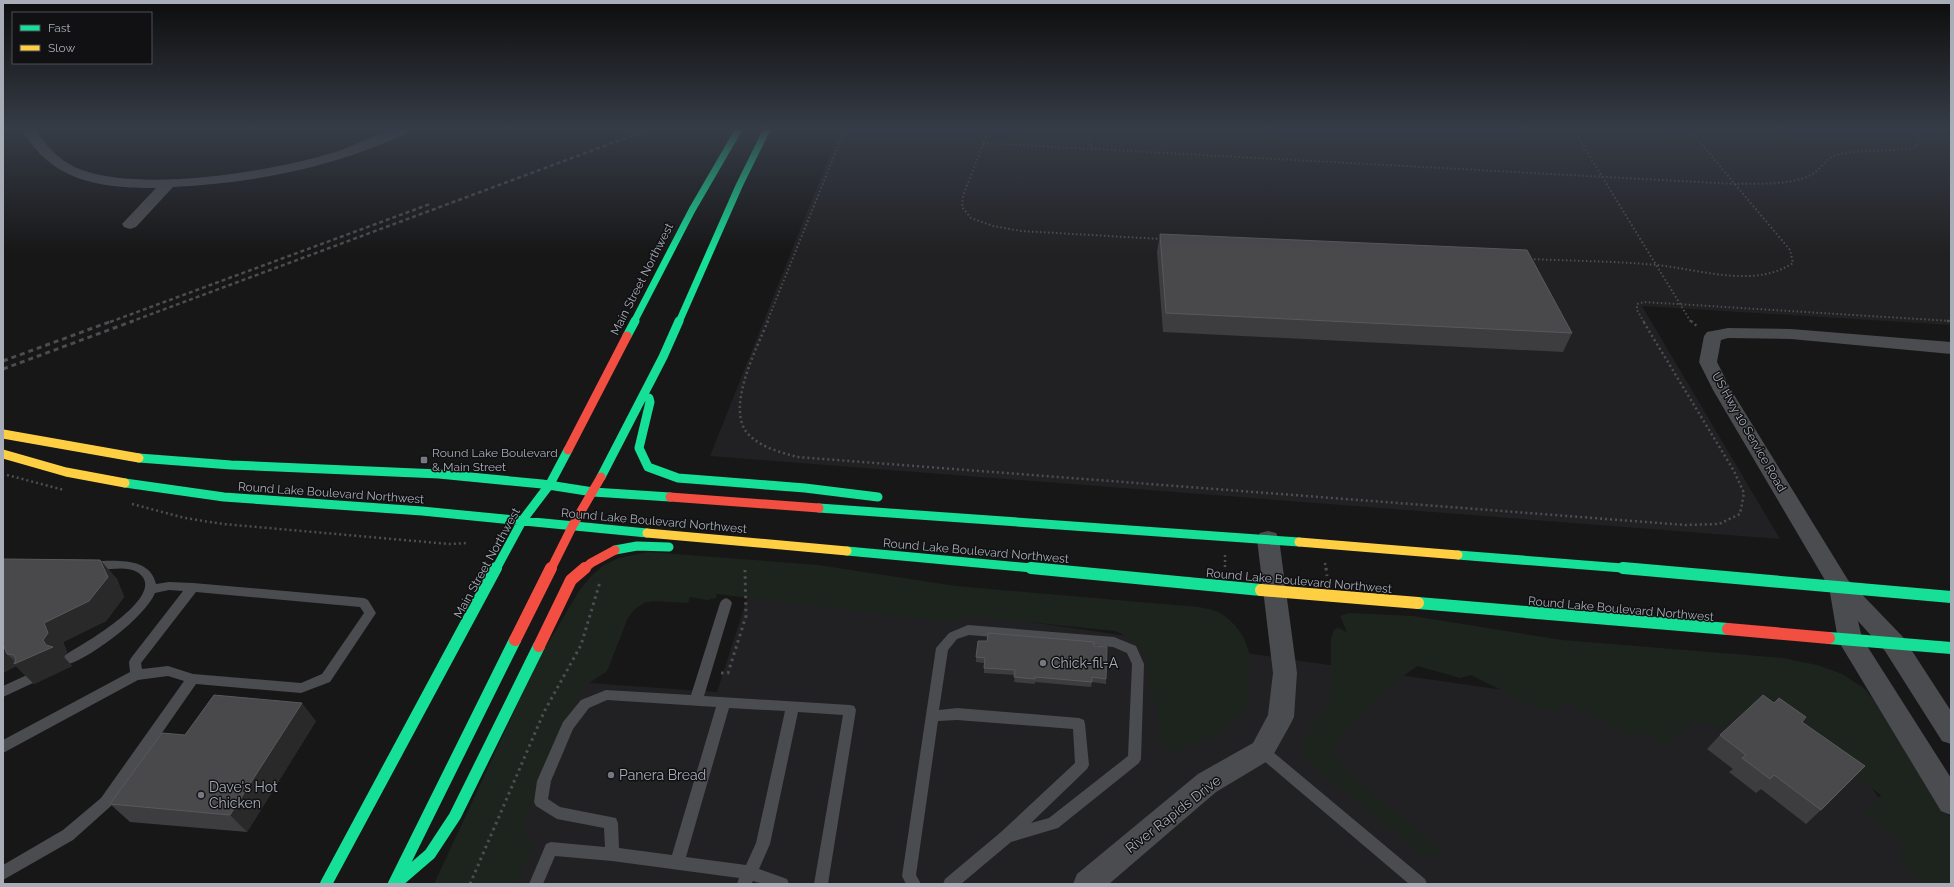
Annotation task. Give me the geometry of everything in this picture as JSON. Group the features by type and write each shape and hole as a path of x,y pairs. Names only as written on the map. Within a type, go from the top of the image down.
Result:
{"main road":[{"name":"Main Street Northwest","path":"326,884 522,521 550,484 692,210 715,170"},
{"path":"395,884 573,525 593,492 663,356 747,170"},
{"path":"646,388 650,402 639,448 648,467 678,478 805,488 888,498"},
{"name":"Round Lake Boulevard Northwest","path":"3,434 127,457 179,462 432,474 550,484 593,492 956,516 1268,539 1840,586 1951,597"},
{"name":"Round Lake Boulevard Northwest","path":"3,454 56,468 182,493 262,501 470,515 1276,591 1951,648"},
{"path":"926,507 956,516"},
{"path":"726,550 741,550 778,544"},
{"path":"395,884 430,854 456,816 571,580 583,568 610,552 631,546 681,548"}],"street":[{"path":"72,170 76,173 101,180 170,183 277,170"},
{"path":"130,224 170,183"},
{"path":"1712,336 1728,333 1791,334 1951,348"},
{"name":"US Hwy 10 Service Road","path":"1712,336 1708,362 1722,390 1840,586"},
{"name":"River Rapids Drive","path":"1097,881 1207,783 1262,750 1281,717 1284,680 1276,591 1268,539"},
{"path":"1840,586 1850,640 1951,802"},
{"path":"1840,586 1894,644 1951,733"}],"lane":[{"path":"69,659 113,631 128,619 145,603 152,589 152,581 147,574 136,567 82,564"},
{"path":"3,747 136,675 168,672 193,679 301,688 314,684 326,678 370,613 364,603 169,586 152,589"},
{"path":"136,675 135,662 193,588"},
{"path":"696,700 726,603"},
{"path":"914,884 909,876 942,648 952,636 968,630 1114,642 1132,650 1138,664 1134,759 1053,823 1006,837"},
{"path":"3,692 29,679"},
{"path":"3,874 68,835 106,802 193,679"},
{"path":"612,854 611,824 557,814 541,802 544,781 568,726 585,704 606,695 850,710 820,884"},
{"path":"677,863 724,702"},
{"path":"747,878 762,844 793,706"},
{"path":"932,716 957,714 1079,724 1082,765 1006,837 950,884"},
{"path":"1262,750 1420,884"},
{"path":"536,884 551,849 612,854 677,863 782,884"}],"path":[{"path":"828,170 758,346 741,394 738,415 747,434 766,447 797,457 1685,525 1720,524 1740,514 1744,493 1734,471 1637,310 1637,304 1644,302 1951,321"},
{"path":"973,170 963,196 962,207 971,218 993,226 1021,232 1164,239"},
{"path":"1481,170 1735,184 1788,181 1812,174 1815,170"},
{"path":"1597,170 1692,323 1712,336"},
{"path":"1529,258 1656,265 1728,275 1761,275 1781,271 1793,263 1790,250 1724,170"},
{"path":"1325,562 1328,579"},
{"path":"705,671 728,673 746,616 744,570"},
{"path":"470,884 542,718 581,645 602,579"}],"shaded area":[{"path":"824,170 1951,170 1951,325 1642,306 1780,539 710,456"},
{"path":"648,552 818,565 956,586 1198,607 1216,611 1229,619 1239,630 1249,651 1248,702 1241,715 1225,728 1207,738 1168,754 1159,738 1157,701 1152,699 1145,658 1136,643 1115,631 969,616 956,618 946,622 717,594 716,598 707,600 690,597 688,603 653,601 644,603 635,609 628,618 607,671 582,688 526,814 523,831 530,843 534,843 517,884 434,884 538,660 579,591 592,575 604,565 619,558"},
{"path":"753,580 918,606 1712,720 1762,700 1858,770 1879,798 1931,884 490,884 575,682 717,692"},
{"path":"1349,613 1413,616 1562,640 1783,658 1817,665 1842,674 1865,689 1884,713 1951,819 1951,884 1920,884 1922,881 1897,859 1908,847 1866,814 1881,795 1755,703 1720,729 1701,721 1690,723 1687,729 1673,734 1669,745 1662,744 1641,731 1636,738 1567,702 1559,708 1545,710 1535,707 1471,675 1460,678 1418,666 1397,681 1372,703 1349,727 1333,748 1339,763 1349,774 1439,848 1438,854 1432,857 1422,855 1308,761 1302,750 1302,742 1329,702 1331,687 1331,638 1334,630 1338,628 1347,632 1340,616"}],"building":[{"path":"1160,234 1527,250 1572,333 1166,313"},
{"path":"3,559 100,560 108,577 89,601 44,623 48,633 43,640 46,645 53,647 14,664 16,659 14,655 7,654 3,644"},
{"name":"Chick-fil-A","path":"988,633 1094,642 1094,646 1107,647 1106,679 1092,677 1092,682 1035,677 1035,679 1014,677 1015,670 984,668 985,658 976,657 978,641 987,641"},
{"path":"214,695 302,703 230,815 110,804 162,733 185,735"},
{"path":"1763,695 1774,703 1779,698 1806,717 1802,722 1865,766 1821,810 1774,775 1770,779 1742,758 1746,755 1720,735"}],"railway":[{"path":"130,322 538,170"},
{"path":"110,322 430,204"},
{"path":"3,361 112,321"},
{"path":"3,369 133,321"}],"traffic: fast":[{"path":"627,336 692,210 715,170"},
{"path":"601,477 663,357 747,170"},
{"path":"649,398 650,402 639,448 648,467 678,478 805,488 878,497"},
{"path":"326,884 522,521 550,484 568,450"},
{"path":"139,458 231,465 439,474 542,484 593,492 670,497"},
{"path":"125,483 158,489 224,497 290,503 422,511 647,533"},
{"path":"819,508 1299,542"},
{"path":"615,550 637,546 669,547"},
{"path":"847,551 1261,590"},
{"path":"1458,555 1840,586 1951,597"},
{"path":"1418,603 1728,629"},
{"path":"1829,638 1951,648"},
{"path":"394,884 515,640"},
{"path":"401,879 430,854 455,816 539,646"}],"traffic: slow":[{"path":"3,434 139,458"},
{"path":"3,454 66,472 125,483"},
{"path":"647,533 847,551"},
{"path":"1299,542 1458,555"},
{"path":"1261,590 1418,603"}],"traffic: jam":[{"path":"568,450 627,336"},
{"path":"515,640 573,525 601,477"},
{"path":"670,497 819,508"},
{"path":"539,646 571,580 591,563 615,550"},
{"path":"1728,629 1829,638"}],"place":[{"name":"Round Lake Boulevard & Main Street","path":"424,460"},
{"name":"Chick-fil-A","path":"1043,663"},
{"name":"Panera Bread","path":"611,775"},
{"name":"Dave's Hot Chicken","path":"201,795"}]}
